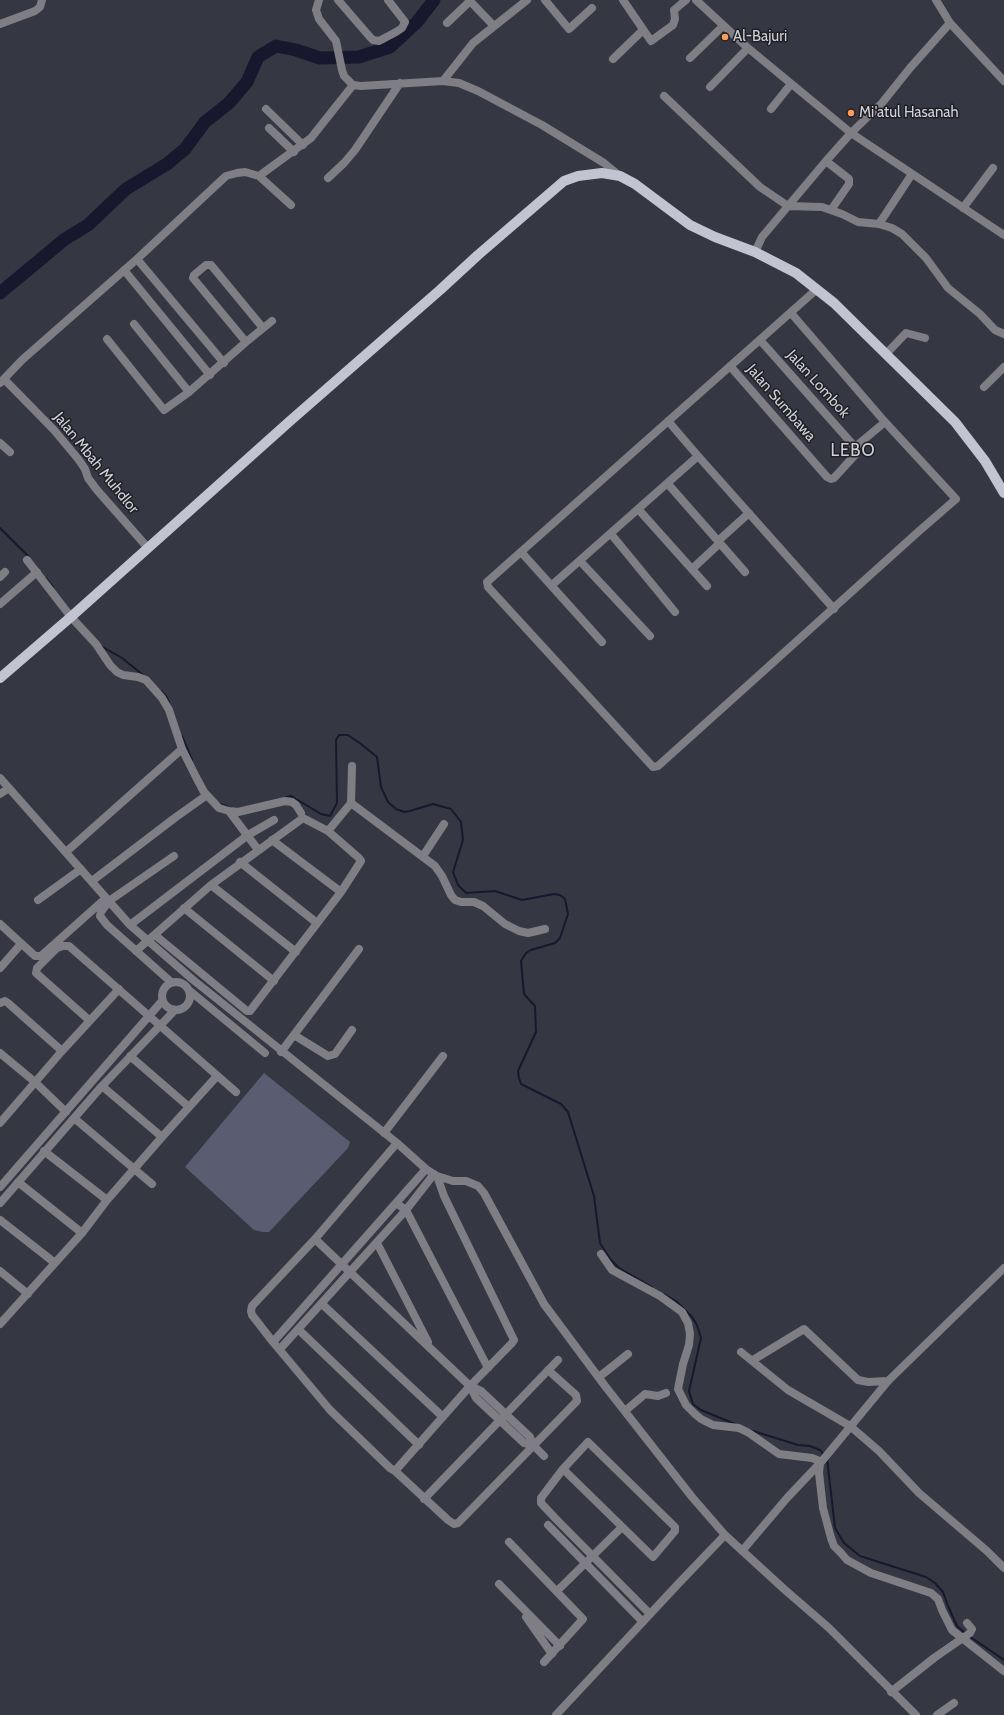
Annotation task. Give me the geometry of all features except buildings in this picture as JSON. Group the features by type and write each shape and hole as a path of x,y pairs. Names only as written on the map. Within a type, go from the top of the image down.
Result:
{"main road":[{"path":"2,674 74,614 478,255 564,181 578,176 602,173 620,176 635,184 690,224 715,237 755,252 796,273 834,303 955,422 985,461 1004,493"}],"street":[{"path":"0,24 34,12 40,7 42,0"},
{"path":"319,0 316,10 319,19 336,41 344,76 352,85 361,86 442,80 459,83 478,91 542,124 604,163 620,176"},
{"path":"338,0 373,40 379,41 402,28 405,22 388,0"},
{"path":"442,80 473,44 527,0"},
{"path":"545,0 569,29 592,8"},
{"path":"622,0 649,40 653,40 673,25 676,19 674,10 686,0"},
{"path":"696,0 748,48 851,133 1004,235"},
{"path":"936,0 950,23 1004,81"},
{"path":"447,23 470,1 494,26"},
{"path":"755,252 762,237 826,161 851,133 882,103 910,68 950,23"},
{"path":"690,58 724,26"},
{"path":"613,59 642,31"},
{"path":"710,87 748,48"},
{"path":"328,178 355,150 400,83"},
{"path":"771,109 792,84"},
{"path":"259,176 303,145 318,130 352,85"},
{"path":"664,96 760,187 786,209 822,207 858,222 879,224 892,228 902,234 926,258 948,288 980,314 991,327 1004,334"},
{"path":"266,108 303,145"},
{"path":"269,128 294,152"},
{"path":"826,161 849,179 849,184 830,210"},
{"path":"963,208 993,168"},
{"path":"2,381 22,360 137,259 226,176 246,172 259,176 291,205"},
{"path":"879,224 912,174"},
{"path":"137,259 224,363"},
{"path":"246,342 193,278 194,274 206,265 211,265 263,328"},
{"path":"124,270 210,375"},
{"path":"791,313 885,422 956,499 658,766 653,767 488,587 487,582 522,553 547,528 817,289"},
{"path":"107,339 164,410 210,375 246,342 272,321"},
{"path":"134,324 189,392"},
{"path":"886,354 906,334 925,338"},
{"name":"Jalan Lombok","path":"760,340 855,447"},
{"name":"Jalan Sumbawa","path":"730,366 827,477 831,479 834,478 850,462 857,452 855,447"},
{"path":"984,387 1004,367"},
{"name":"Jalan Mbah Muhdlor","path":"2,381 64,442 79,460 85,469 88,478 97,490 148,548"},
{"path":"668,422 834,609"},
{"path":"855,447 885,422"},
{"path":"0,443 10,452"},
{"path":"552,585 639,510 698,456"},
{"path":"668,484 745,572"},
{"path":"639,510 707,586"},
{"path":"692,569 749,513"},
{"path":"611,534 675,612"},
{"path":"522,553 602,642"},
{"path":"27,560 74,614 110,665 117,672 146,680 162,698 169,710 182,748 196,777 207,795 220,808 229,811 244,810 285,801 292,802 296,805 301,814"},
{"path":"580,561 650,636"},
{"path":"2,599 37,572"},
{"path":"66,852 182,748"},
{"path":"328,831 351,803 352,766"},
{"path":"0,778 130,925 148,941 189,985 264,1053"},
{"path":"0,794 9,788"},
{"path":"92,881 207,795"},
{"path":"351,803 435,866 455,900 460,902 474,902 483,906 505,924 519,931 528,933 545,929"},
{"path":"229,811 256,847"},
{"path":"136,951 211,885 240,862 303,818 328,831 361,861 341,892 296,952 251,1010 247,1012 155,935"},
{"path":"130,925 248,835 274,820"},
{"path":"423,856 444,824"},
{"path":"272,840 341,892"},
{"path":"0,924 35,956 41,956 108,900 174,856"},
{"path":"240,862 317,923"},
{"path":"38,900 81,869"},
{"path":"211,885 296,952"},
{"path":"108,900 100,916 107,925 171,982 189,985 263,1037 398,1143 426,1169 435,1175 453,1181 466,1182 478,1186 484,1193 544,1304 598,1377 692,1497 725,1535 830,1628 891,1692 916,1715"},
{"path":"184,908 274,981"},
{"path":"0,968 21,944"},
{"path":"89,1020 36,973 37,968 57,948 69,946 236,1092"},
{"path":"281,1052 359,949"},
{"path":"0,1187 162,1001 163,990 171,982"},
{"path":"0,1203 102,1086 159,1025 175,1010 186,1007 190,997 189,985"},
{"path":"0,1123 89,1020 119,989"},
{"path":"0,1003 5,1001 8,1003 62,1051"},
{"path":"162,1001 165,1006 175,1010"},
{"path":"294,1035 328,1056 335,1054 352,1030"},
{"path":"256,1046 263,1037"},
{"path":"0,1054 34,1082 66,1112"},
{"path":"130,1056 188,1107"},
{"path":"384,1133 442,1056"},
{"path":"0,1324 82,1233 134,1168 217,1076"},
{"path":"102,1086 162,1137"},
{"path":"0,1108 7,1115"},
{"path":"74,1118 152,1184"},
{"path":"51,1128 60,1134"},
{"path":"398,1143 315,1239 250,1310 252,1315 330,1410 390,1468 395,1470 424,1499 454,1524 458,1523 577,1401 578,1398 548,1370"},
{"path":"44,1152 107,1200"},
{"path":"274,1342 426,1169"},
{"path":"280,1349 377,1243 435,1175"},
{"path":"395,1470 444,1417 470,1386 512,1344 513,1336 435,1175"},
{"path":"18,1182 82,1233"},
{"path":"396,1203 406,1210 488,1368"},
{"path":"0,1220 55,1263"},
{"path":"315,1239 470,1386 476,1398 503,1417 524,1443 533,1445 544,1456"},
{"path":"377,1243 431,1348"},
{"path":"601,1254 612,1270 655,1293 682,1312 688,1323 690,1334 689,1345 682,1364 678,1389 686,1405 695,1414 713,1425 739,1428 749,1433 779,1454 812,1458 821,1462"},
{"path":"742,1551 821,1462 888,1381 1004,1268"},
{"path":"0,1271 28,1294"},
{"path":"322,1304 444,1417"},
{"path":"298,1329 419,1445"},
{"path":"753,1360 804,1329 858,1380 868,1382 888,1381"},
{"path":"741,1352 753,1360 788,1390 850,1426 879,1451 919,1494 987,1550 1004,1568"},
{"path":"598,1377 628,1354"},
{"path":"424,1499 558,1360"},
{"path":"626,1411 645,1394 658,1396 666,1393"},
{"path":"563,1469 652,1557 675,1531 675,1527 588,1442 563,1469 541,1498 541,1503 650,1614"},
{"path":"821,1462 819,1473 823,1508 834,1546 847,1560 871,1573 931,1593 938,1599 945,1618 952,1630 966,1637 1004,1671"},
{"path":"548,1525 643,1622"},
{"path":"557,1591 622,1527"},
{"path":"556,1715 725,1535"},
{"path":"509,1542 584,1619 544,1662"},
{"path":"500,1584 560,1646"},
{"path":"514,1599 552,1654"},
{"path":"891,1692 934,1658 966,1637 972,1629 967,1623"},
{"path":"937,1715 954,1703"}],"shaded area":[{"path":"264,1073 350,1142 348,1148 269,1232 254,1230 185,1167"}],"waterway":[{"path":"0,293 65,239 88,225 126,189 167,164 185,149 205,122 229,103 247,82 258,57 276,46 296,50 320,58 359,57 390,47 417,22 434,0"},
{"path":"0,528 29,557"},
{"path":"46,578 53,587"},
{"path":"101,646 122,658 143,675"},
{"path":"161,691 169,702"},
{"path":"286,797 291,796 321,814 330,816 337,803 336,740 339,735 348,735 377,757 381,787 388,802 396,809 404,812 433,804 451,809 461,822 463,840 453,872 458,885 466,893 495,891 522,900 554,894 560,895 565,899 568,914 560,938 555,943 531,950 526,953 521,961 524,994 535,1006 536,1032 518,1071 519,1078 521,1084 561,1104 568,1112 594,1196 600,1243 610,1259 619,1268 652,1287"},
{"path":"182,736 192,760"},
{"path":"218,803 231,808"},
{"path":"664,1294 676,1301 692,1317 697,1325 701,1338 689,1391 693,1404 701,1410 735,1424"},
{"path":"750,1430 798,1445 810,1446 820,1450 824,1455"},
{"path":"827,1458 835,1528 844,1543 860,1556 926,1577 935,1583 943,1592 957,1626 966,1634"},
{"path":"969,1636 1004,1660"}],"place":[{"name":"Al-Bajuri","path":"725,37"},
{"name":"Mi'atul Hasanah","path":"851,113"}],"district":[{"name":"LEBO","path":"853,451"}]}
